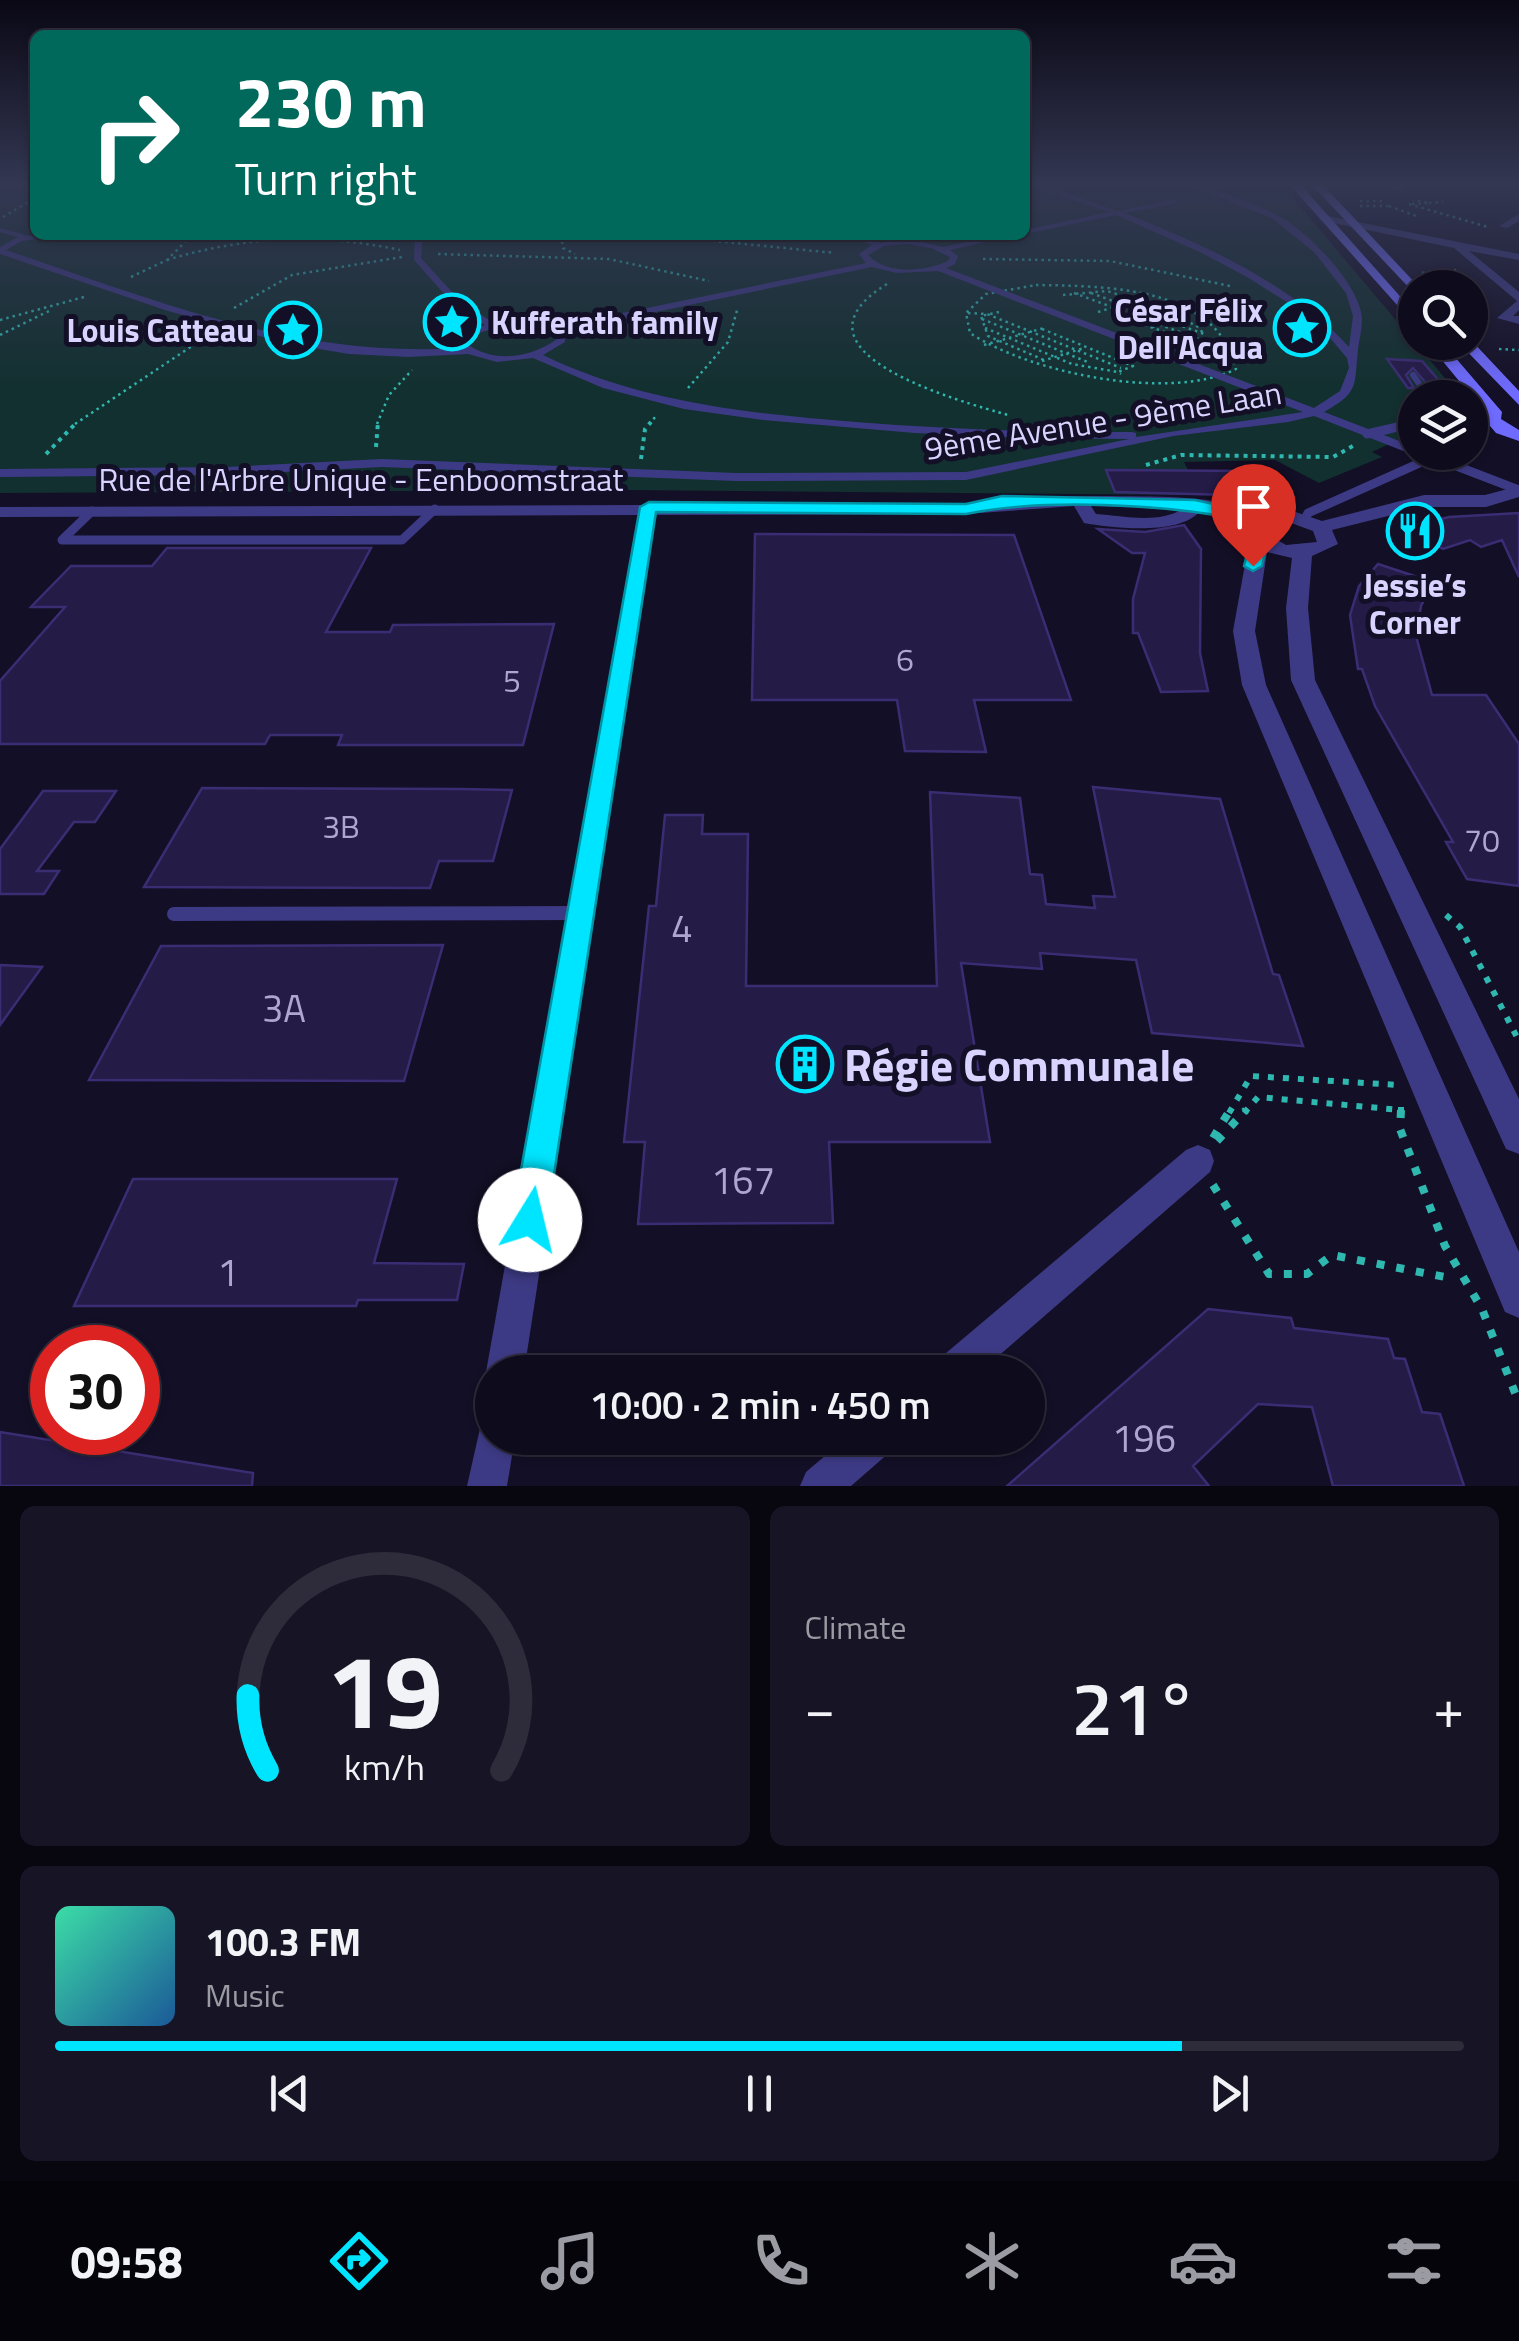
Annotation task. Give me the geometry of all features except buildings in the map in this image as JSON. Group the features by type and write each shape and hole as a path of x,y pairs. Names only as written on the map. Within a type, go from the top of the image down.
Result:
{"main road":[{"path":"1354,253 1398,302"},
{"path":"1380,253 1398,272"},
{"path":"1449,360 1496,415"},
{"path":"1482,360 1517,397"},
{"path":"1519,413 1496,415 1492,419 1519,436"}],"street":[{"path":"10,253 224,322 364,352 468,351 502,358 534,354 556,346 563,334 559,329"},
{"path":"939,268 954,259 948,253"},
{"path":"1201,253 1316,318 1352,357"},
{"path":"1316,412 1344,392 1354,368 1358,316 1350,293 1320,253"},
{"path":"1466,253 1486,270"},
{"path":"863,254 872,264"},
{"path":"418,255 436,284 490,324"},
{"path":"468,351 462,338 490,324 538,322 559,329 872,264 904,271 939,268 1398,445"},
{"path":"1488,272 1519,301 1503,318 1519,320"},
{"path":"534,354 582,378 670,404 814,422 992,435 1172,434"},
{"name":"9ème Avenue - 9ème Laan","path":"0,474 382,464 887,480 966,476 1172,434 1316,412"},
{"path":"1519,490 1486,500 1424,501 1313,523 1280,513 1256,529 1244,631 1254,685 1519,1298"},
{"name":"Rue de l'Arbre Unique - Eenboomstraat","path":"0,512 966,509 1002,502 1081,503 1090,520 1170,522 1184,518 1195,506 1256,529"},
{"path":"508,1355 649,507"},
{"path":"1256,529 1303,552 1328,544 1313,523"},
{"path":"1303,552 1297,608 1303,680 1519,1137"},
{"path":"972,1355 1198,1162"},
{"path":"487,1486 492,1455"},
{"path":"820,1486 856,1455"}],"lane":[{"path":"1413,375 1416,380"},
{"path":"1366,434 1398,426"},
{"path":"1313,523 1308,513 1398,467"},
{"path":"1466,470 1519,490"},
{"path":"92,511 62,540 402,544 435,508"},
{"path":"174,914 579,913"}],"path":[{"path":"166,260 173,253"},
{"path":"0,320 68,302 189,253"},
{"path":"411,253 418,255"},
{"path":"574,253 580,256"},
{"path":"849,253 863,254"},
{"path":"35,474 54,444 77,424 177,361 224,322 248,295 278,280 325,266 418,255 580,256 665,268 731,293 739,311 722,352 645,429 642,474"},
{"path":"954,259 1110,261 1236,288"},
{"path":"904,271 858,311 855,336 866,358 898,378 1020,419"},
{"path":"1070,286 1070,292"},
{"path":"1070,286 1121,290 1171,301 1202,317 1226,341 1237,362 1226,378 1189,382 1046,366 1002,353 970,333 966,312 976,299 998,290 1070,286"},
{"path":"1187,316 1129,296 1083,291 1062,294 1198,344 1226,341"},
{"path":"1083,291 1204,334"},
{"path":"1070,292 1210,341"},
{"path":"1106,293 1196,325 1210,341"},
{"path":"0,335 68,302"},
{"path":"966,312 997,312 1133,366 1121,370 1072,364 985,328"},
{"path":"982,319 987,314"},
{"path":"987,314 1121,370 1123,376"},
{"path":"982,319 988,336 1044,360"},
{"path":"982,319 1100,368"},
{"path":"1491,349 1519,350"},
{"path":"382,464 376,440 385,399 409,372 438,354"},
{"path":"1146,466 1181,455 1333,457 1366,434"},
{"path":"1440,909 1460,927 1519,1042"},
{"path":"1198,1162 1252,1076 1405,1086"},
{"path":"1198,1162 1258,1097 1439,1113"},
{"path":"1198,1162 1269,1274 1306,1274 1332,1255 1445,1276"}],"green space":[{"path":"0,253 1340,253 1398,322 1398,360 1430,360 1447,380 1398,380 1398,440 1372,452 1382,457 1319,483 1275,460 1184,462 1200,495 626,490 0,493"}],"place":[{"name":"Kufferath family","path":"452,322"},
{"name":"César Félix Dell'Acqua","path":"1302,328"},
{"name":"Louis Catteau","path":"293,330"},
{"name":"Jessie’s Corner","path":"1415,531"},
{"name":"Régie Communale","path":"805,1064"}],"route":[{"path":"530,1220 649,507 966,509 1002,502 1195,506 1253,517 1247,523 1251,534 1259,540 1253,566"}]}
